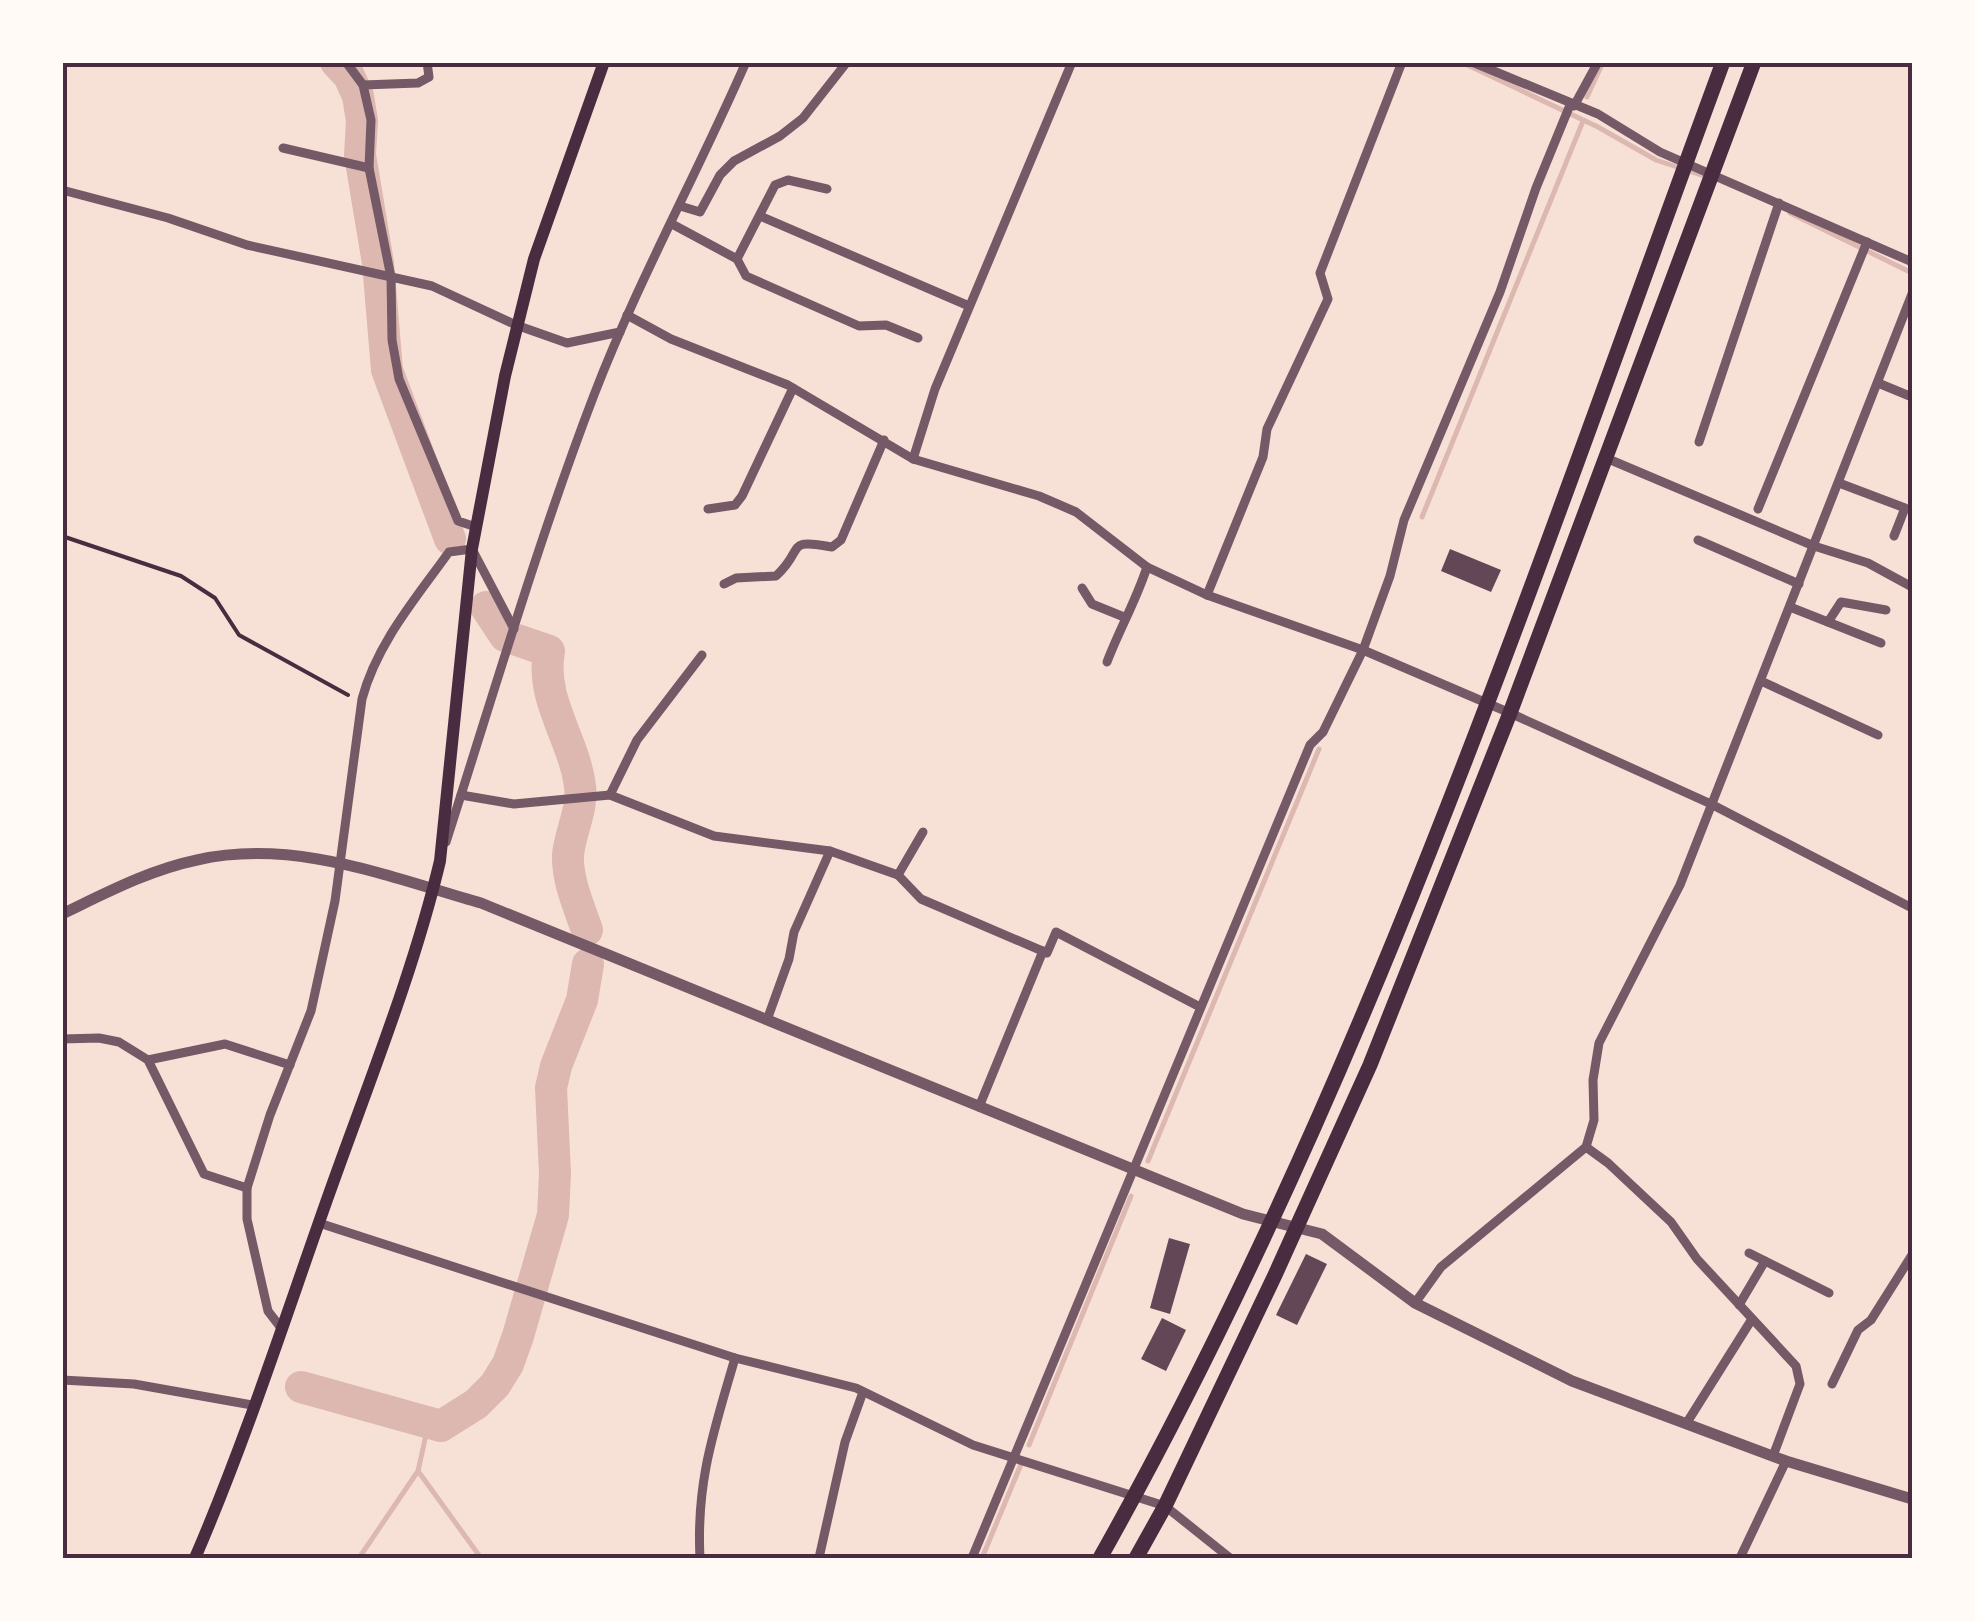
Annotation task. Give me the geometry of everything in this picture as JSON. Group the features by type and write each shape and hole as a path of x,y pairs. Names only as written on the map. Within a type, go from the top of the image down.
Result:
{"highway":[{"path":"1100,1558 1272,1221 1348,1053 1487,703 1723,62"},
{"path":"1136,1558 1370,1065 1510,713 1754,62"}],"main road":[{"path":"194,1558 318,1223 433,890 440,861 472,549 516,325 534,259 604,62"}],"street":[{"path":"346,62 363,85 370,120 368,168 398,379 458,522 476,527"},
{"path":"363,85 418,84 429,77 427,62"},
{"path":"440,861 594,397 627,315 746,62"},
{"path":"680,206 700,212 720,175 734,161 780,136 803,118 847,62"},
{"path":"913,459 935,389 1072,62"},
{"path":"1208,596 1264,457 1267,430 1328,298 1320,273 1402,62"},
{"path":"1472,62 1598,114 1660,152 1912,262"},
{"path":"972,1558 1310,745 1323,732 1363,650 1390,576 1404,520 1500,292 1536,188 1572,105 1598,62"},
{"path":"283,148 368,168"},
{"path":"736,259 775,185 788,180 826,189"},
{"path":"62,190 168,218 247,246 432,286 568,344 620,332"},
{"path":"1700,442 1779,203"},
{"path":"760,216 969,306"},
{"path":"672,224 736,259 746,276 859,326 886,325 918,338"},
{"path":"1758,509 1867,242"},
{"path":"1415,1303 1441,1267 1586,1147 1594,1120 1593,1080 1599,1043 1680,885 1909,313 1912,294"},
{"path":"627,315 671,339 792,388 913,459 1039,496 1076,512 1146,567 1208,596 1363,650 1510,713 1711,804 1912,908"},
{"path":"1878,383 1912,398"},
{"path":"708,509 734,504 742,496 792,388"},
{"path":"724,584 736,578 776,576 798,545 805,542 832,546 841,540 884,440"},
{"path":"1606,458 1814,546 1868,563 1912,587"},
{"path":"1839,483 1905,508 1894,536"},
{"path":"1698,540 1799,584"},
{"path":"280,1328 268,1311 247,1219 248,1188 270,1115 312,1012 335,901 362,698 370,670 449,552 472,549 514,629"},
{"path":"1107,662 1124,617 1137,599 1146,567"},
{"path":"1082,588 1092,604 1124,617"},
{"path":"1828,622 1841,602 1886,610"},
{"path":"1790,607 1881,643"},
{"path":"610,795 638,740 702,656"},
{"path":"1761,681 1878,735"},
{"path":"461,795 514,804 610,795 714,836 830,852 898,875 921,898 1046,953 1056,932 1200,1008"},
{"path":"898,875 923,832"},
{"path":"767,1020 789,959 794,932 830,852"},
{"path":"62,914 120,886 199,859 241,854 287,854 339,862 481,904 1244,1214 1322,1234 1415,1303 1572,1381 1786,1462 1912,1499"},
{"path":"979,1106 1043,951"},
{"path":"62,1040 109,1040 148,1060 204,1174 248,1188"},
{"path":"148,1060 224,1044 290,1064"},
{"path":"1586,1147 1671,1222 1697,1258 1796,1366 1800,1384 1772,1456"},
{"path":"318,1223 735,1358 863,1392 973,1445 1164,1506 1230,1558"},
{"path":"1749,1252 1829,1292"},
{"path":"1832,1384 1858,1330 1871,1320 1912,1255"},
{"path":"1738,1305 1765,1261"},
{"path":"1686,1424 1752,1319"},
{"path":"700,1558 698,1524 703,1468 735,1358"},
{"path":"62,1380 134,1384 252,1405"},
{"path":"818,1558 841,1459 863,1392"},
{"path":"1740,1558 1786,1462"}],"path":[{"path":"62,536 180,576 215,598 239,635 346,695 362,698"}],"building":[{"path":"1450,549 1501,570 1491,592 1441,571"},
{"path":"1169,1238 1190,1244 1170,1314 1150,1308"},
{"path":"1306,1254 1327,1264 1297,1325 1276,1315"},
{"path":"1162,1318 1186,1330 1166,1371 1141,1359"}],"waterway":[{"path":"336,62 349,76 358,96 362,121 360,155 378,263 387,370 450,539"},
{"path":"1461,62 1598,127 1656,160 1707,177"},
{"path":"1587,97 1603,62"},
{"path":"1422,517 1583,121"},
{"path":"1790,213 1912,273"},
{"path":"486,607 505,636"},
{"path":"517,640 549,651 549,686 580,786 568,864 587,930"},
{"path":"1148,1161 1319,749"},
{"path":"301,1387 441,1426 476,1404 495,1385 518,1336 553,1215 551,1088 582,1000 588,964"},
{"path":"1029,1445 1131,1196"},
{"path":"433,1423 426,1435 418,1471 481,1558"},
{"path":"982,1558 1022,1462"},
{"path":"359,1558 418,1471"}]}
